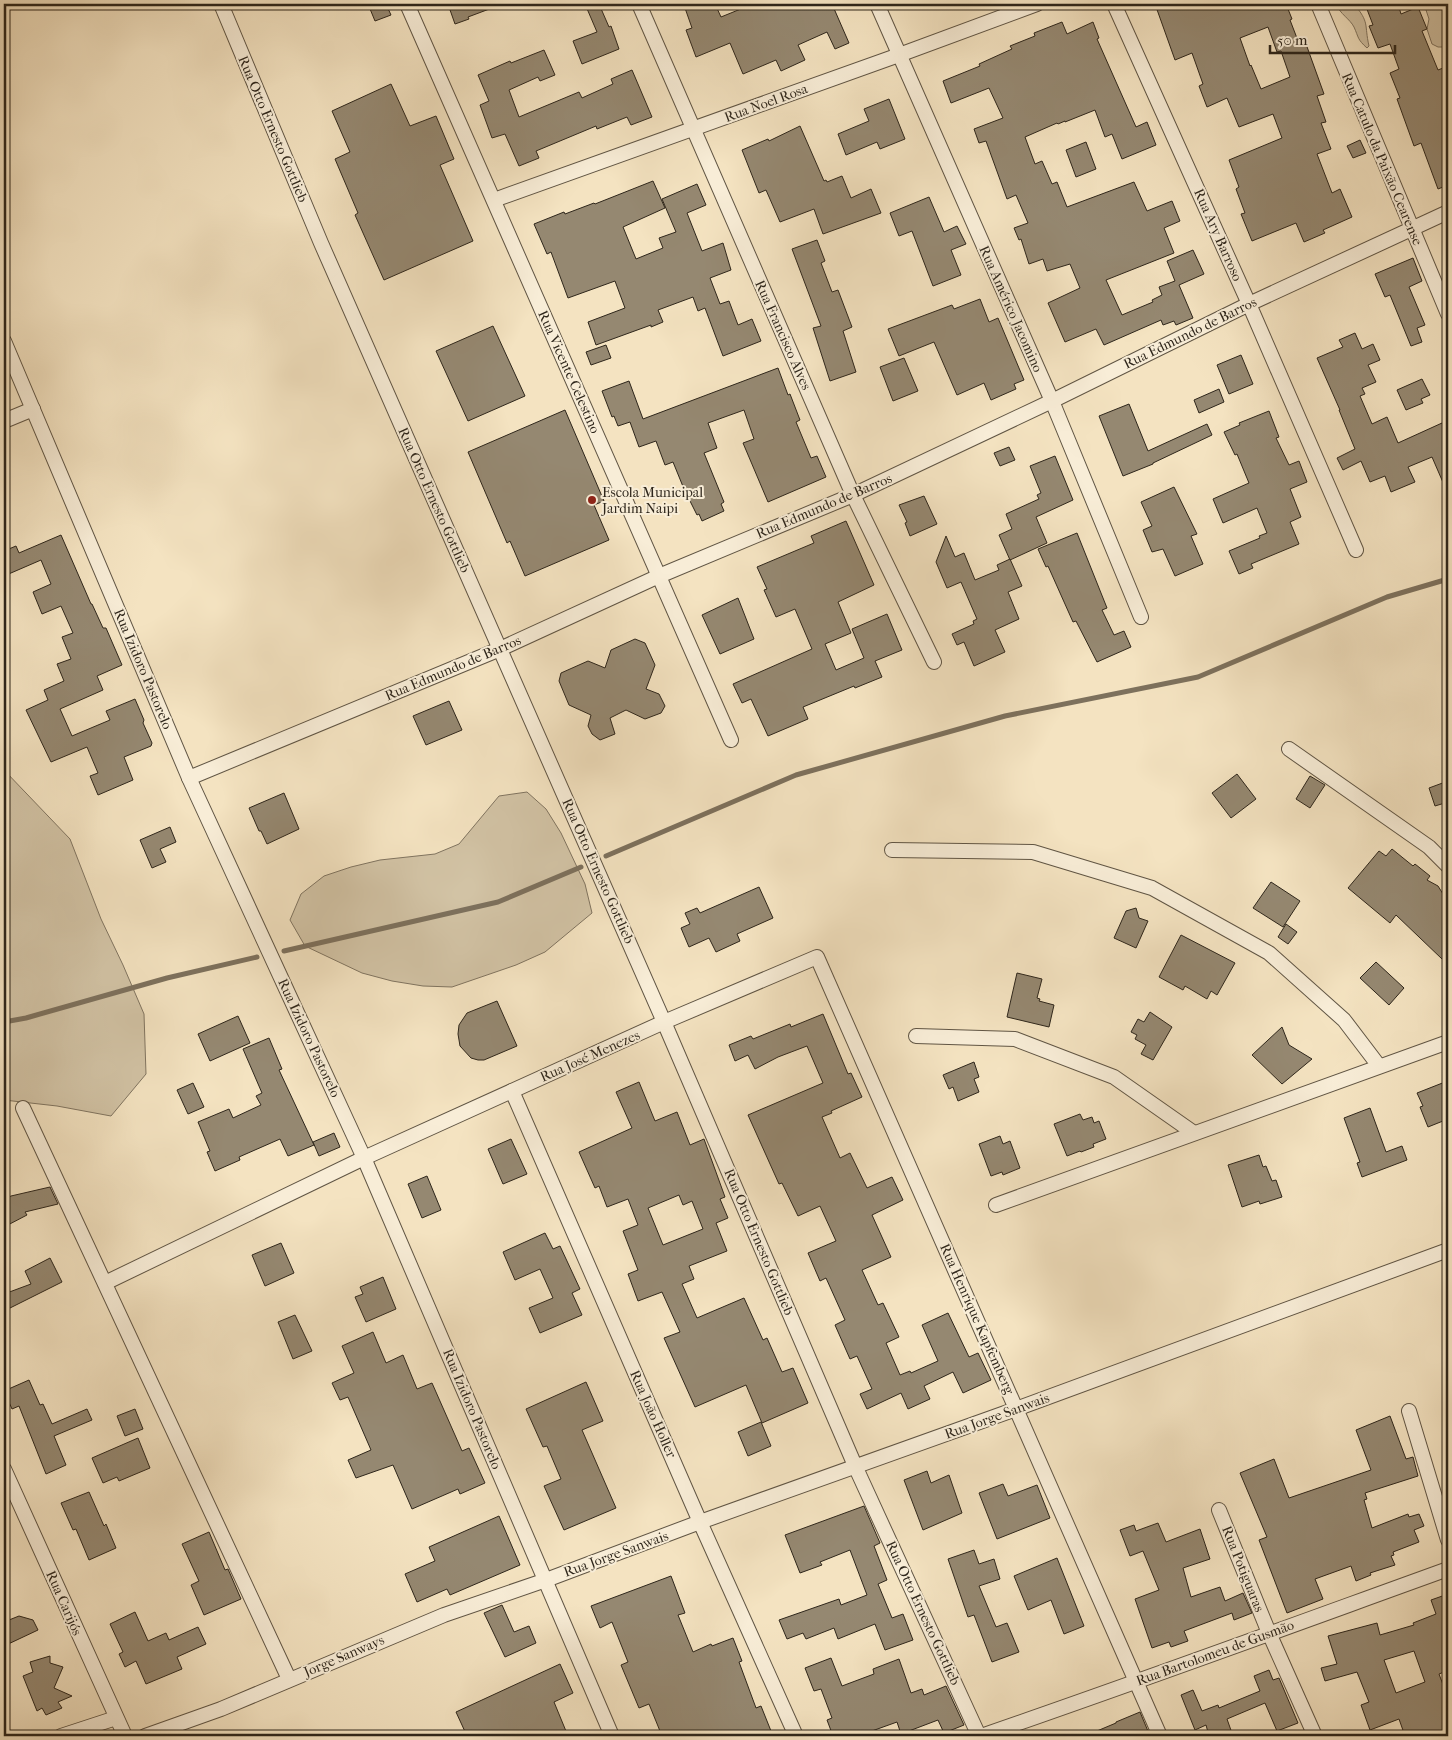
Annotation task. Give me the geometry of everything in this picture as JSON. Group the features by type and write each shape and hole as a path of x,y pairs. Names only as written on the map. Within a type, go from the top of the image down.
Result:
{"street":[{"name":"Rua Otto Ernesto Gottlieb","path":"221,4 321,243 664,1022 856,1468 980,1736"},
{"name":"Rua Vicente Celestino","path":"407,4 731,740"},
{"name":"Rua Francisco Alves","path":"639,4 853,495 934,662"},
{"name":"Rua Américo Jacomino","path":"877,4 1052,401 1141,617"},
{"name":"Rua Noel Rosa","path":"494,200 1037,4"},
{"name":"Rua Ary Barroso","path":"1114,4 1249,304 1356,550"},
{"name":"Rua Catulo da Paixão Cearense","path":"1318,4 1448,314"},
{"name":"Rua Edmundo de Barros","path":"190,778 500,649 659,576 853,495 1052,401 1249,304 1448,212"},
{"name":"Rua Izidoro Pastorelo","path":"4,341 190,778 364,1158 612,1736"},
{"path":"4,421 33,409"},
{"path":"1289,749 1429,847 1448,866"},
{"path":"892,850 1032,852 1152,888 1269,953 1344,1020 1379,1066"},
{"name":"Rua José Menezes","path":"105,1283 364,1158 664,1022 817,957"},
{"name":"Rua Henrique Kapfemberg","path":"817,957 1160,1736"},
{"path":"916,1036 1015,1039 1114,1077 1194,1133"},
{"path":"996,1205 1448,1042"},
{"name":"Rua João Holler","path":"512,1091 700,1522 796,1736"},
{"path":"23,1108 289,1679"},
{"name":"Rua Jorge Sanwais","path":"546,1580 700,1522 1016,1410 1448,1250"},
{"path":"1409,1411 1448,1540"},
{"name":"Rua Carijós","path":"4,1469 125,1736"},
{"name":"Rua Potiguaras","path":"1219,1510 1269,1633 1315,1736"},
{"name":"Rua Bartolomeu de Gusmão","path":"980,1736 1136,1683 1448,1569"},
{"name":"Jorge Sanways","path":"145,1736 221,1708 444,1615 546,1580"},
{"path":"61,1736 116,1718"}],"shaded area":[{"path":"1336,4 1354,4 1359,10 1366,24 1369,46 1367,48 1360,40 1352,24"},
{"path":"1421,4 1448,4 1448,42 1445,47 1438,47 1432,44 1427,29 1429,19 1426,10"},
{"path":"4,770 70,839 101,919 144,1014 146,1074 111,1116 57,1106 4,1100"},
{"path":"527,792 546,809 561,833 585,884 592,913 545,952 516,965 452,987 423,986 392,981 362,973 305,946 290,920 301,894 324,876 380,860 435,854 459,844 499,796"}],"building":[{"path":"368,4 386,4 391,15 375,21"},
{"path":"457,4 500,5 455,24 449,7"},
{"path":"585,4 599,4 609,27 611,26 619,49 582,64 573,41 597,32"},
{"path":"696,4 715,4 721,17 753,4 832,4 849,43 835,49 827,32 798,45 805,60 781,71 776,60 743,74 730,43 696,57 686,30 692,28 685,8"},
{"path":"1155,4 1286,4 1300,46 1306,44 1324,94 1317,96 1326,122 1321,123 1331,149 1317,154 1332,193 1340,189 1352,217 1323,230 1325,233 1304,242 1296,223 1252,241 1241,214 1245,213 1236,189 1239,187 1229,160 1282,138 1273,114 1239,127 1227,98 1207,107 1199,86 1203,84 1192,53 1175,60","holes":["1268,27 1277,52 1281,51 1290,77 1261,89 1240,38"]},
{"path":"1365,4 1398,4 1401,14 1418,7 1427,29 1422,31 1438,70 1448,66 1448,185 1438,189 1421,143 1414,146 1397,99 1400,98 1390,73 1399,69 1390,44 1378,48 1369,26 1373,25"},
{"path":"1062,22 1067,34 1093,22 1099,38 1097,39 1136,127 1147,122 1156,145 1122,159 1112,134 1105,137 1095,110 1065,122 1057,123 1025,137 1035,164 1042,161 1052,184 1057,182 1067,207 1134,182 1147,211 1172,201 1180,221 1164,228 1174,253 1106,280 1122,315 1153,302 1152,300 1162,295 1159,287 1175,281 1167,261 1193,250 1204,274 1179,285 1193,318 1176,325 1174,321 1163,325 1161,320 1104,345 1096,329 1065,342 1048,303 1080,288 1070,264 1047,271 1043,259 1029,264 1021,239 1019,240 1014,228 1028,223 1016,195 1007,199 986,141 979,143 974,129 1003,118 989,88 951,103 943,81 980,66 979,64 1012,49 1010,46 1035,36 1034,33"},
{"path":"544,50 555,75 540,81 538,77 509,90 519,117 579,92 582,98 613,84 611,79 632,70 652,117 631,125 627,117 597,129 596,126 536,151 539,158 519,166 505,134 492,138 480,105 489,101 478,75 510,61 511,63"},
{"path":"391,84 410,126 436,116 454,159 440,165 473,241 384,280 355,215 358,213 335,159 350,152 332,111"},
{"path":"889,99 905,139 880,149 877,142 846,155 838,134 869,121 864,109"},
{"path":"800,126 824,181 826,180 827,182 842,176 851,198 871,189 881,213 823,234 814,209 780,222 766,190 759,193 742,150 768,139 769,141"},
{"path":"1360,140 1366,153 1353,158 1347,146"},
{"path":"1086,142 1096,169 1076,177 1066,150"},
{"path":"653,181 665,208 623,227 636,259 663,248 659,238 676,232 662,199 697,184 706,205 687,213 702,251 723,243 731,270 710,278 720,304 729,301 738,325 752,319 761,341 723,356 705,308 698,311 693,297 658,310 663,322 596,345 588,322 625,308 615,281 568,298 551,252 547,254 534,224 564,212 565,214 595,204"},
{"path":"929,197 944,232 957,226 966,244 951,250 961,275 933,286 912,231 899,236 890,213"},
{"path":"817,240 825,261 821,263 832,292 838,290 852,327 843,331 856,372 830,381 813,328 821,326 792,249"},
{"path":"1413,258 1422,281 1409,287 1425,325 1417,328 1422,342 1411,346 1390,295 1385,297 1375,274"},
{"path":"980,299 989,322 998,318 1024,380 1014,384 1016,389 991,400 984,383 957,395 934,342 899,356 888,329 952,305 954,309"},
{"path":"493,326 525,396 468,421 436,351"},
{"path":"1355,333 1362,349 1373,344 1380,360 1368,365 1376,382 1362,388 1365,394 1360,396 1372,424 1387,417 1398,443 1442,423 1448,438 1448,494 1432,457 1408,467 1415,482 1391,492 1385,476 1370,482 1361,461 1343,470 1337,458 1355,449 1317,358 1343,347 1339,340"},
{"path":"606,345 611,358 591,365 586,352"},
{"path":"1241,355 1253,384 1229,394 1217,365"},
{"path":"904,358 918,391 893,401 880,367"},
{"path":"778,368 800,420 796,422 811,458 817,456 826,477 768,502 743,443 754,439 744,410 708,423 717,448 704,453 724,502 721,504 724,511 702,521 684,489 673,462 665,465 656,441 639,447 630,422 618,426 614,416 612,417 602,391 629,381 643,419"},
{"path":"1422,379 1430,395 1421,399 1423,403 1406,410 1397,390"},
{"path":"1219,389 1224,402 1199,413 1194,400"},
{"path":"1129,404 1148,451 1207,424 1212,435 1153,464 1123,476 1099,416"},
{"path":"565,410 604,501 594,505 609,540 525,576 510,541 507,543 468,452"},
{"path":"1269,411 1279,437 1276,438 1289,465 1299,461 1307,482 1290,489 1301,517 1290,522 1299,544 1251,564 1253,568 1239,574 1229,551 1260,538 1259,536 1267,533 1257,508 1223,523 1213,499 1249,483 1237,454 1235,455 1224,432 1240,425 1239,423"},
{"path":"1009,447 1015,460 1000,466 994,453"},
{"path":"1055,456 1073,500 1036,517 1047,543 1010,560 999,535 1012,529 1006,514 1039,499 1037,495 1041,493 1030,466"},
{"path":"1174,487 1197,534 1191,536 1203,564 1175,576 1163,549 1152,552 1143,530 1152,526 1141,502"},
{"path":"924,496 937,524 910,536 905,523 907,522 899,505"},
{"path":"846,521 874,585 838,602 851,633 825,644 836,670 864,658 852,629 887,614 902,650 875,661 882,677 855,688 854,686 803,707 808,719 768,736 751,699 742,703 733,684 812,649 795,609 776,617 764,590 767,589 757,567 814,543 811,536"},
{"path":"1077,533 1107,608 1102,610 1114,635 1124,631 1131,647 1097,662 1076,621 1073,622 1048,566 1046,567 1038,549"},
{"path":"61,535 91,604 103,628 106,628 122,665 97,676 103,690 60,709 72,736 110,720 106,711 135,699 152,743 151,746 124,757 133,780 98,795 90,776 98,773 87,747 51,762 26,710 48,700 44,690 64,681 57,664 71,659 62,637 73,633 61,606 42,614 33,592 51,584 41,560 4,576 4,551 16,546 19,553"},
{"path":"946,536 955,557 964,553 975,580 999,570 997,565 1010,559 1022,586 1008,592 1019,619 995,630 1005,652 974,666 964,642 957,645 952,634 974,624 973,621 977,619 961,582 947,588 936,562"},
{"path":"738,598 754,639 720,654 702,615"},
{"path":"635,639 645,643 655,665 646,689 659,694 665,706 661,713 645,719 626,710 610,718 615,734 600,740 592,734 588,726 591,715 569,705 559,681 561,673 588,661 605,668 611,650"},
{"path":"449,701 462,730 426,745 413,716"},
{"path":"1237,774 1256,799 1231,818 1212,793"},
{"path":"1310,776 1325,785 1310,808 1296,799"},
{"path":"1448,781 1448,802 1435,806 1429,788"},
{"path":"284,793 299,829 267,844 249,808"},
{"path":"170,827 176,842 160,849 166,862 152,868 140,840"},
{"path":"1392,849 1413,866 1415,864 1430,876 1427,880 1438,886 1448,902 1448,952 1442,959 1396,915 1390,923 1348,888 1379,851 1386,856"},
{"path":"1271,882 1300,901 1283,927 1253,908"},
{"path":"759,887 773,918 737,934 740,941 716,952 709,938 689,947 681,928 690,924 685,913 697,908 700,913"},
{"path":"1136,908 1139,918 1148,921 1136,948 1114,938 1126,911"},
{"path":"1286,924 1297,932 1288,944 1278,937"},
{"path":"1181,935 1235,963 1217,995 1211,991 1207,999 1185,986 1183,990 1159,977"},
{"path":"1376,962 1404,988 1389,1005 1360,978"},
{"path":"1017,973 1042,979 1037,998 1040,999 1039,1001 1054,1005 1049,1027 1007,1017"},
{"path":"497,1001 517,1046 484,1060 471,1058 460,1046 459,1025 467,1013"},
{"path":"1150,1012 1172,1027 1153,1060 1141,1054 1146,1045 1135,1039 1137,1035 1131,1032 1138,1019 1144,1022"},
{"path":"823,1014 848,1074 851,1073 862,1097 822,1117 840,1158 850,1153 867,1188 892,1177 903,1200 872,1215 891,1257 862,1270 878,1305 883,1303 899,1337 886,1343 900,1375 910,1371 911,1373 938,1361 922,1325 948,1313 969,1357 978,1353 991,1380 963,1393 953,1372 924,1386 930,1399 908,1409 901,1393 867,1409 860,1394 872,1389 857,1356 850,1359 835,1325 845,1320 826,1278 820,1281 808,1253 836,1241 820,1206 798,1216 782,1183 779,1184 748,1115 823,1083 807,1046 778,1057 755,1069 748,1055 735,1061 729,1045 751,1036 753,1039 790,1024 791,1027"},
{"path":"238,1016 250,1043 210,1061 198,1034"},
{"path":"1282,1027 1289,1045 1312,1059 1282,1084 1252,1055"},
{"path":"269,1038 282,1069 279,1070 314,1145 288,1156 280,1139 239,1157 240,1160 215,1171 207,1152 210,1151 198,1122 229,1109 233,1118 261,1105 256,1096 262,1093 243,1049"},
{"path":"974,1062 979,1077 974,1079 979,1092 958,1101 953,1087 949,1089 943,1075"},
{"path":"639,1082 655,1121 677,1112 690,1145 704,1139 725,1197 720,1199 728,1218 716,1223 727,1251 689,1266 694,1279 682,1284 697,1318 744,1298 763,1340 767,1338 782,1372 793,1368 808,1403 762,1423 746,1385 695,1407 664,1338 680,1332 662,1292 638,1301 628,1274 638,1270 623,1231 638,1225 628,1199 607,1207 599,1186 595,1188 579,1152 632,1128 616,1092","holes":["679,1195 683,1205 692,1201 703,1229 663,1245 648,1208"]},
{"path":"1445,1082 1448,1091 1448,1119 1428,1127 1420,1107 1423,1106 1417,1093"},
{"path":"193,1083 204,1107 188,1114 177,1090"},
{"path":"1370,1108 1386,1152 1402,1146 1407,1160 1362,1177 1357,1163 1360,1162 1344,1118"},
{"path":"1080,1114 1083,1120 1092,1117 1094,1123 1099,1121 1106,1139 1093,1144 1094,1147 1067,1156 1054,1124"},
{"path":"334,1133 340,1147 319,1156 313,1142"},
{"path":"1000,1136 1003,1144 1010,1141 1020,1168 1003,1175 1002,1172 991,1176 979,1144"},
{"path":"511,1139 527,1174 503,1184 488,1149"},
{"path":"1259,1155 1263,1167 1266,1166 1272,1181 1276,1180 1282,1197 1260,1204 1259,1201 1242,1207 1228,1165"},
{"path":"427,1176 441,1210 422,1218 408,1184"},
{"path":"50,1187 58,1204 25,1212 27,1215 4,1227 4,1200 11,1196"},
{"path":"545,1233 553,1249 560,1246 580,1289 572,1293 582,1315 540,1333 529,1308 553,1298 540,1269 515,1280 503,1252"},
{"path":"281,1243 294,1273 265,1286 252,1255"},
{"path":"50,1258 62,1282 4,1311 4,1294 31,1284 25,1271"},
{"path":"383,1277 396,1309 366,1322 355,1297 363,1294 360,1287"},
{"path":"295,1315 312,1351 293,1359 278,1322"},
{"path":"373,1332 386,1363 403,1355 417,1389 432,1383 462,1451 469,1448 485,1483 460,1494 458,1489 412,1509 393,1465 356,1478 348,1460 371,1450 348,1397 340,1400 332,1383 354,1373 342,1346"},
{"path":"29,1380 40,1405 43,1404 52,1424 87,1409 92,1420 54,1436 66,1465 46,1474 19,1406 12,1409 4,1391"},
{"path":"586,1382 603,1421 582,1430 616,1508 564,1530 544,1486 561,1479 547,1446 543,1447 526,1409"},
{"path":"135,1409 143,1429 125,1436 117,1416"},
{"path":"1390,1416 1406,1459 1413,1457 1418,1476 1365,1493 1367,1499 1364,1500 1372,1528 1408,1514 1409,1517 1419,1514 1424,1526 1414,1530 1419,1542 1393,1552 1394,1555 1391,1556 1395,1565 1370,1573 1371,1575 1356,1581 1351,1566 1315,1579 1323,1599 1287,1613 1259,1540 1267,1537 1240,1473 1274,1459 1289,1498 1371,1470 1356,1430"},
{"path":"761,1422 771,1446 748,1456 738,1432"},
{"path":"138,1438 150,1468 119,1481 117,1477 103,1483 92,1458"},
{"path":"927,1471 931,1483 949,1475 962,1513 923,1530 904,1480"},
{"path":"1003,1484 1008,1496 1037,1485 1050,1518 997,1539 979,1493"},
{"path":"89,1492 116,1548 89,1560 76,1529 73,1530 61,1503"},
{"path":"864,1506 880,1543 874,1546 887,1580 878,1584 892,1618 903,1614 913,1640 885,1650 875,1624 838,1639 834,1628 806,1639 803,1633 787,1639 779,1620 839,1599 841,1605 867,1595 850,1550 820,1562 822,1565 800,1573 785,1535"},
{"path":"499,1516 520,1565 450,1595 447,1589 417,1602 405,1574 435,1561 429,1547"},
{"path":"1158,1523 1166,1542 1200,1529 1210,1559 1183,1568 1191,1597 1220,1587 1225,1601 1243,1593 1252,1613 1234,1620 1232,1613 1184,1631 1188,1641 1171,1647 1169,1642 1152,1648 1135,1599 1159,1590 1143,1551 1130,1556 1120,1530 1134,1525 1136,1531"},
{"path":"209,1532 225,1570 228,1569 241,1599 204,1615 191,1585 199,1581 182,1544"},
{"path":"974,1550 979,1564 994,1559 1000,1579 979,1586 996,1627 1007,1623 1019,1652 992,1662 974,1615 968,1617 948,1559"},
{"path":"1057,1558 1084,1626 1064,1634 1051,1600 1028,1610 1014,1576"},
{"path":"671,1576 685,1613 678,1615 693,1652 711,1644 712,1646 733,1638 742,1661 739,1662 756,1708 761,1706 773,1736 662,1736 649,1704 639,1708 621,1665 628,1662 612,1622 600,1628 591,1606"},
{"path":"1448,1594 1448,1667 1439,1674 1448,1698 1448,1736 1405,1736 1399,1719 1370,1730 1361,1705 1369,1702 1357,1672 1325,1681 1321,1668 1337,1664 1328,1636 1377,1623 1380,1635 1414,1625 1413,1623 1436,1614 1431,1600","holes":["1414,1651 1425,1682 1396,1693 1384,1660"]},
{"path":"502,1605 514,1632 529,1626 536,1643 505,1657 484,1613"},
{"path":"135,1612 148,1641 166,1633 169,1640 198,1627 206,1644 177,1657 182,1669 146,1684 136,1661 125,1667 119,1654 123,1652 110,1624"},
{"path":"19,1616 33,1620 38,1630 4,1646 4,1622"},
{"path":"50,1656 50,1663 63,1667 54,1688 72,1696 58,1702 62,1708 46,1715 42,1708 37,1711 23,1676 33,1672 30,1662"},
{"path":"831,1658 842,1686 874,1674 873,1669 899,1659 911,1693 922,1689 924,1695 946,1686 964,1725 944,1733 938,1720 901,1734 897,1722 858,1736 833,1736 827,1720 832,1718 821,1689 814,1691 805,1668"},
{"path":"560,1664 573,1693 554,1702 568,1736 467,1736 456,1712"},
{"path":"1269,1670 1273,1680 1279,1678 1298,1723 1277,1731 1265,1703 1227,1719 1233,1736 1209,1736 1206,1725 1195,1730 1181,1695 1193,1690 1202,1711 1218,1705 1219,1708 1260,1691 1254,1676"},
{"path":"1140,1712 1150,1736 1085,1736 1116,1723"}],"waterway":[{"path":"606,856 796,775 1005,716 1198,677 1387,597 1448,579"},
{"path":"284,951 498,902 581,867"},
{"path":"4,1022 26,1018 167,978 257,957"}],"place":[{"name":"Escola Municipal Jardim Naipi","path":"592,500"}]}
